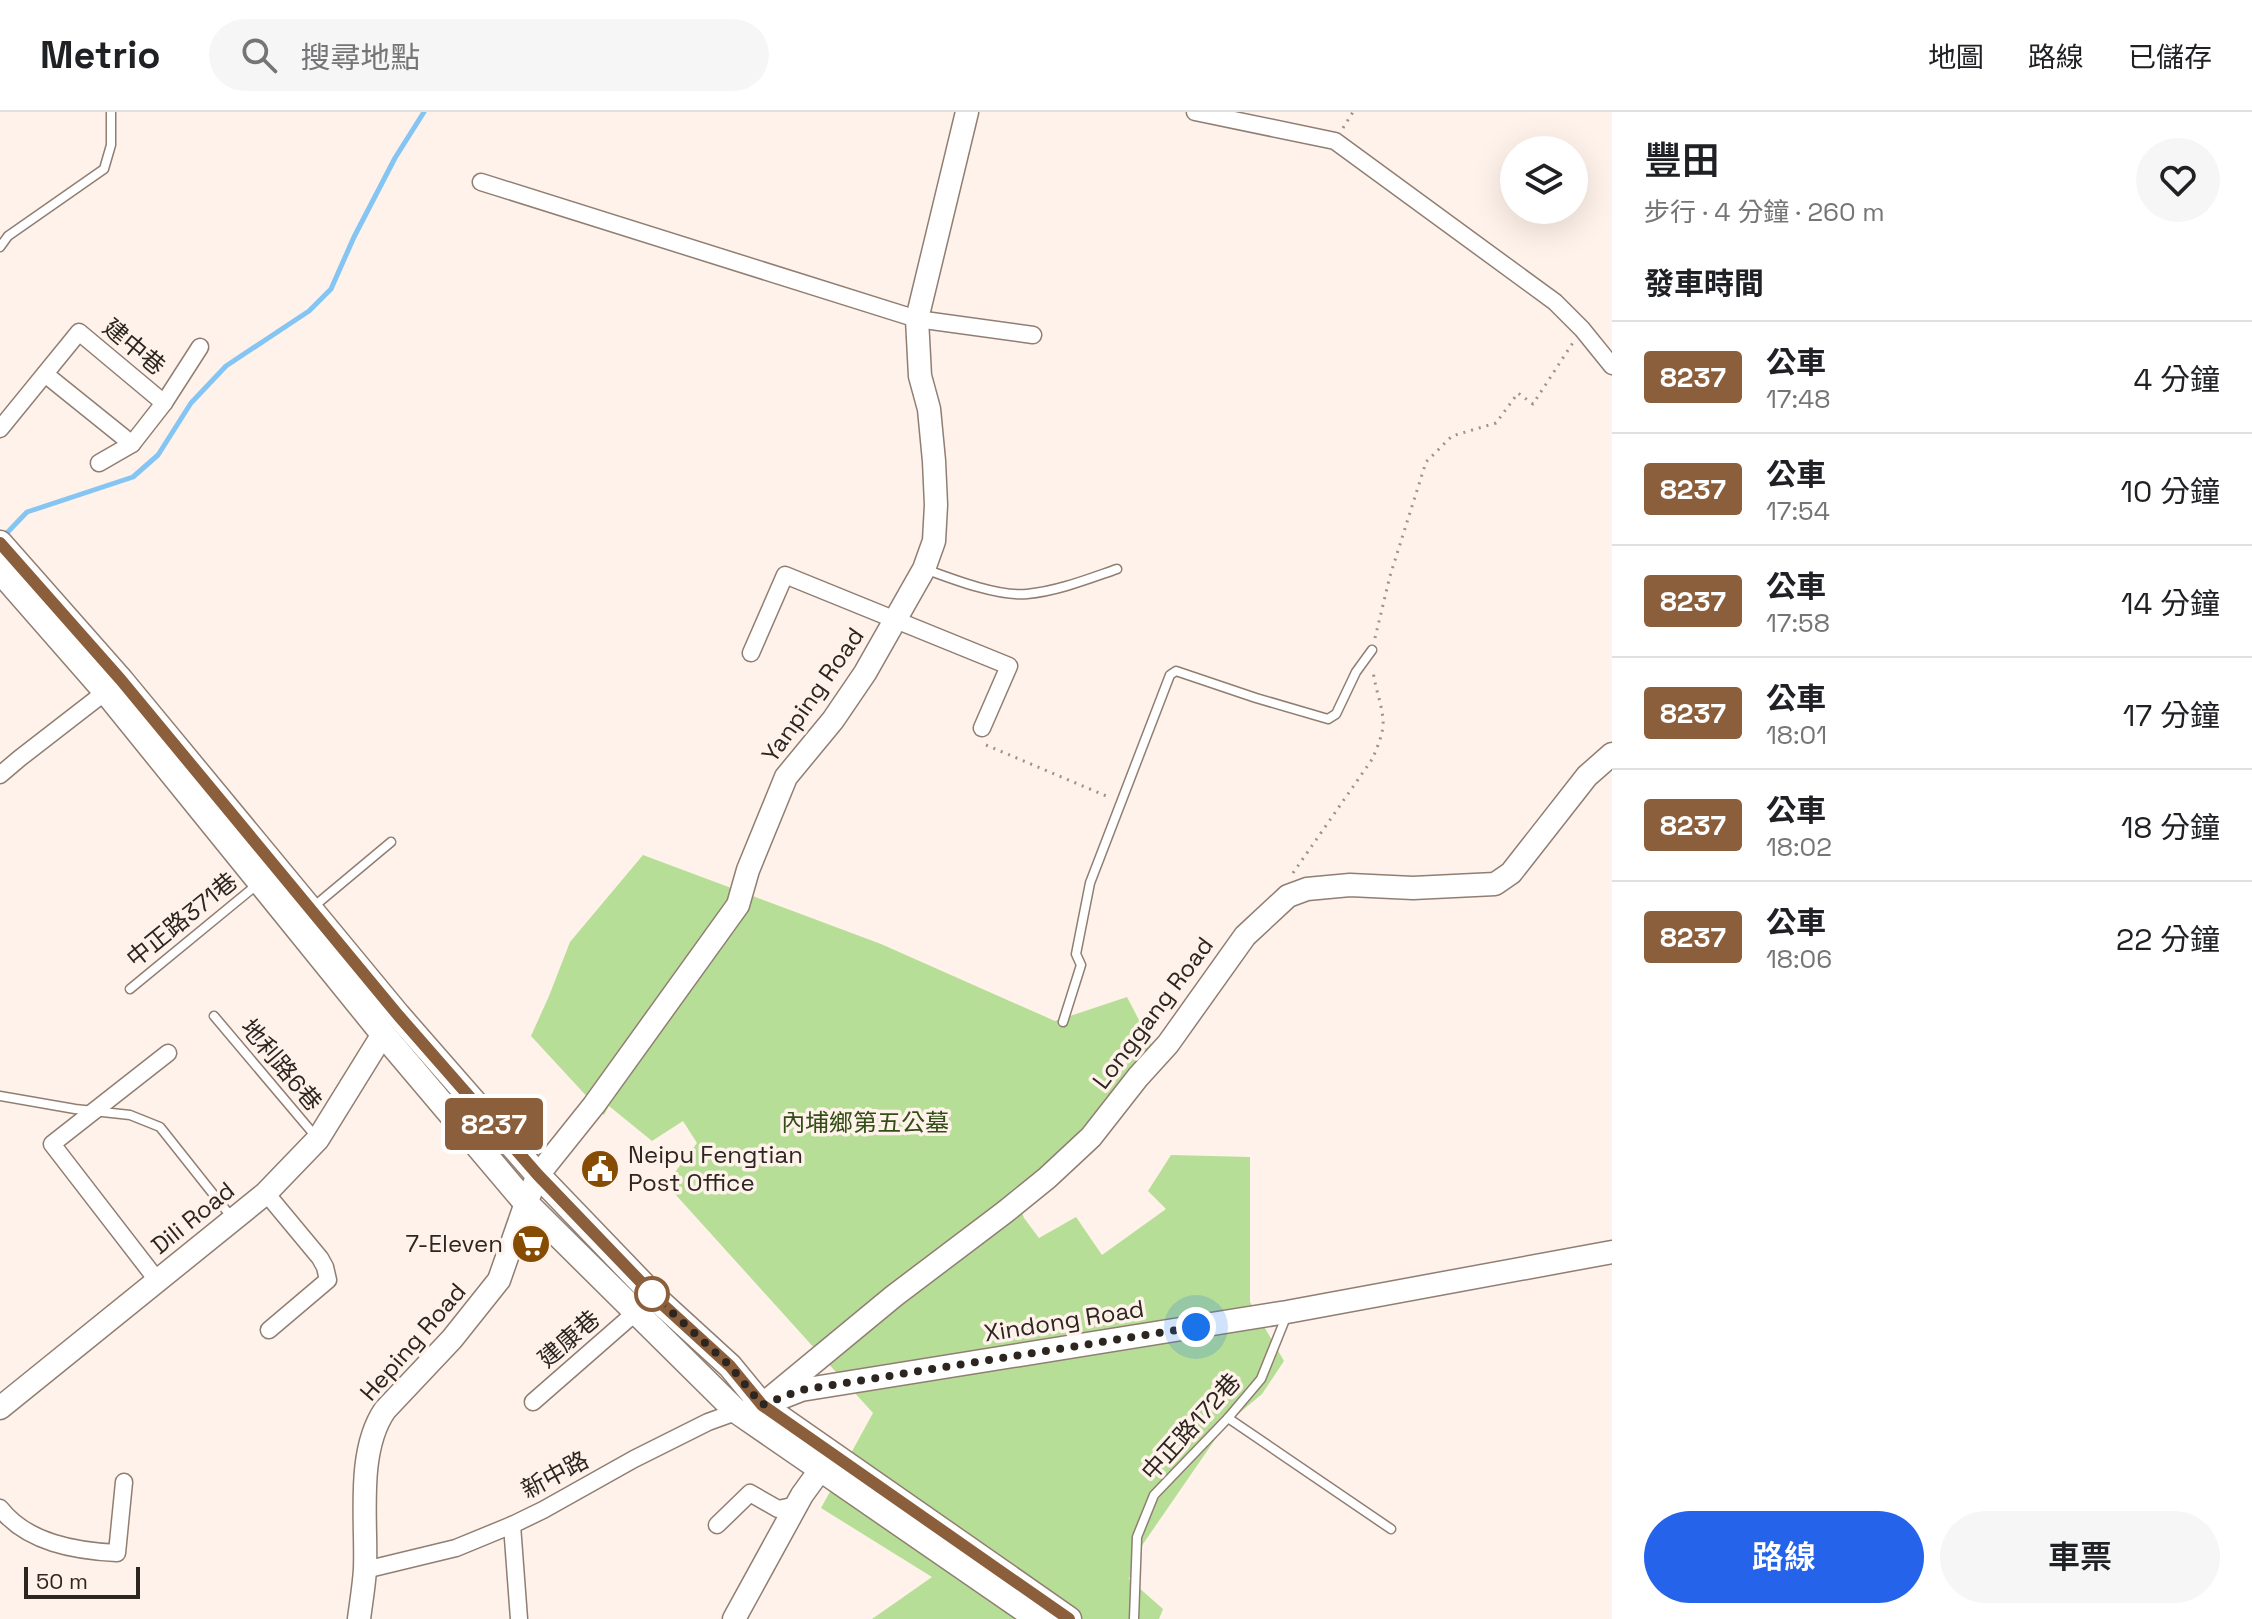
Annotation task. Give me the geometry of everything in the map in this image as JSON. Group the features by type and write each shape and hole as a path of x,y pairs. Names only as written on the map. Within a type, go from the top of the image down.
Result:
{"main road":[{"path":"2,554 538,1175 661,1303 730,1366 762,1405 826,1462 1038,1619"},
{"path":"114,686 260,882 526,1203 735,1410 826,1462 1069,1619"}],"street":[{"name":"Yanping Road","path":"526,1203 538,1175 594,1105 738,905 748,870 786,777 865,673 924,569 934,541 936,505 929,409 920,376 917,319 967,112"},
{"path":"1195,112 1335,141 1555,302 1612,366"},
{"path":"481,182 917,319 1033,335"},
{"name":"建中巷","path":"0,429 79,332 164,403"},
{"path":"99,463 132,444 164,403 200,347"},
{"path":"45,374 132,444"},
{"path":"751,653 785,575 1009,666 984,736"},
{"path":"0,775 114,686"},
{"path":"1288,896 1307,889 1350,885 1413,888 1495,884 1511,873 1587,776 1612,754"},
{"name":"Longgang Road","path":"762,1405 894,1296 1016,1204 1091,1137 1168,1044 1245,936 1288,896"},
{"name":"Dili Road","path":"0,1408 266,1193 318,1139 383,1034"},
{"path":"157,1280 52,1144 168,1053"},
{"path":"266,1193 320,1258 328,1280 269,1330"},
{"name":"Heping Road","path":"359,1619 365,1570 364,1483 378,1420 452,1339 499,1280 526,1203"},
{"name":"Xindong Road","path":"762,1405 801,1390 1287,1312 1612,1252"},
{"name":"建康巷","path":"533,1402 636,1312"},
{"name":"新中路","path":"365,1570 456,1548 512,1525 634,1459 735,1410 762,1405"},
{"path":"734,1619 797,1505 826,1462"},
{"path":"0,1508 37,1538 90,1551 117,1553 124,1482"},
{"path":"717,1525 750,1493 778,1509 797,1505"},
{"path":"512,1525 519,1619"}],"lane":[{"path":"0,247 8,236 104,169 111,145 111,112"},
{"path":"924,569 962,583 1024,595 1054,590 1117,569"},
{"path":"1063,1022 1081,965 1076,954 1090,883 1170,675 1176,671 1328,719 1336,714 1356,672 1372,650"},
{"path":"311,909 391,842"},
{"name":"中正路371巷","path":"130,989 260,882"},
{"name":"地利路6巷","path":"214,1016 318,1139"},
{"path":"0,1096 130,1115 160,1127 233,1220"},
{"name":"中正路172巷","path":"1134,1619 1137,1537 1154,1495 1261,1379 1287,1312"},
{"path":"1228,1418 1391,1529"}],"path":[{"path":"1288,896 1287,881 1373,758 1379,743 1383,721 1374,684 1372,650 1390,576 1426,462 1452,436 1496,423 1518,393 1533,404 1582,329"},
{"path":"984,736 1121,803"}],"green space":[{"name":"內埔鄉第五公墓","path":"643,855 881,944 1055,1021 1127,997 1153,1047 1017,1199 1024,1218 1039,1238 1076,1217 1102,1255 1166,1209 1148,1191 1171,1155 1250,1157 1250,1302 1284,1361 1262,1394 1225,1425 1143,1544 1129,1579 1163,1609 1159,1619 872,1619 932,1577 821,1508 873,1413 666,1184 697,1143 683,1121 652,1141 609,1106 604,1115 531,1036 570,942"}],"waterway":[{"path":"3,537 27,512 133,477 158,455 191,403 226,366 309,311 331,289 395,158 424,112"}],"bus line":[{"name":"8237","path":"0,543 121,680 398,1015 538,1175 661,1303 730,1366 762,1405 1069,1619"}],"place":[{"name":"Neipu Fengtian Post Office","path":"600,1169"},
{"name":"7-Eleven","path":"531,1244"}],"route":[{"path":"652,1294 730,1366 762,1405 801,1390 1196,1327"}]}
